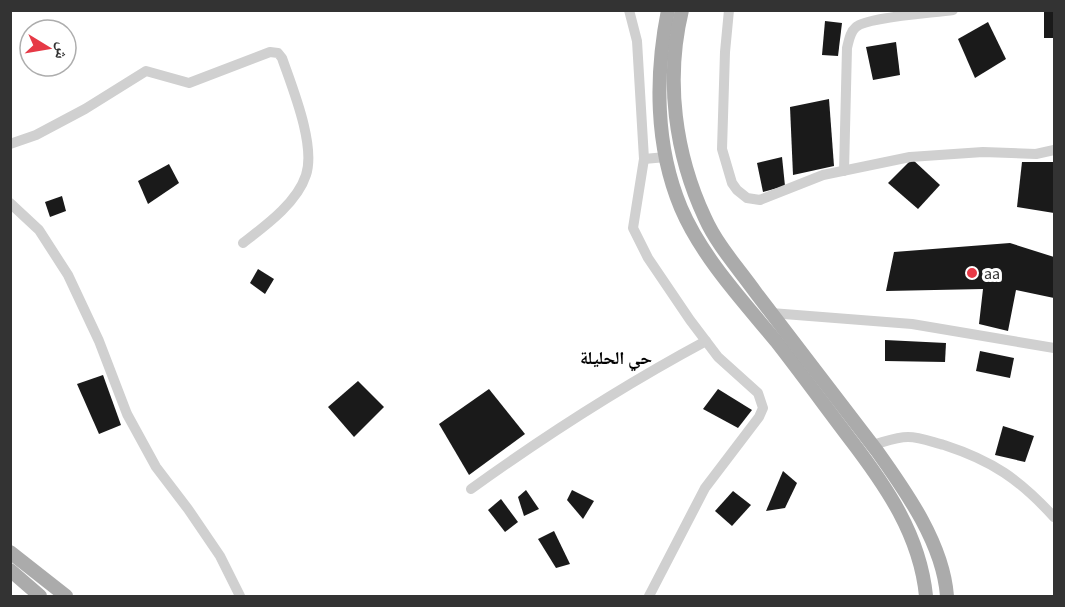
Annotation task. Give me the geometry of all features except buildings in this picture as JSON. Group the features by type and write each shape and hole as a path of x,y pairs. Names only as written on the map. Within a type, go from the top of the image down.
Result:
{"main road":[{"path":"668,10 660,65 659,100 666,157 681,208 717,267 887,488 908,531 917,556 926,597"},
{"path":"682,10 673,74 675,116 687,173 705,220 736,267 904,489 921,518 943,574 947,597"},
{"path":"10,552 66,597"},
{"path":"10,570 40,597"}],"street":[{"path":"629,10 637,41 644,159 633,224 635,233 670,293 726,365 758,393 763,408 759,417 705,488 649,597"},
{"path":"729,10 725,52 722,149 728,172 737,190 747,198 760,200 823,175 923,156 983,152 1036,154 1054,150"},
{"path":"844,171 847,48 854,28 870,22 953,10"},
{"path":"10,144 36,135 85,109 146,71 189,83 270,52 278,53 282,58 296,98 305,132 308,166 301,185 271,222 243,243"},
{"path":"644,159 666,157"},
{"path":"10,202 39,230 68,276 107,359 127,414 156,467 220,556 240,597"},
{"path":"771,313 912,324 1054,348"},
{"path":"471,489 584,411 706,341"},
{"path":"872,445 910,437 925,439 970,454 1014,478 1054,517"}],"place":[{"name":"aa","path":"972,273"}],"district":[{"name":"حي الحليلة","path":"616,358"}]}
